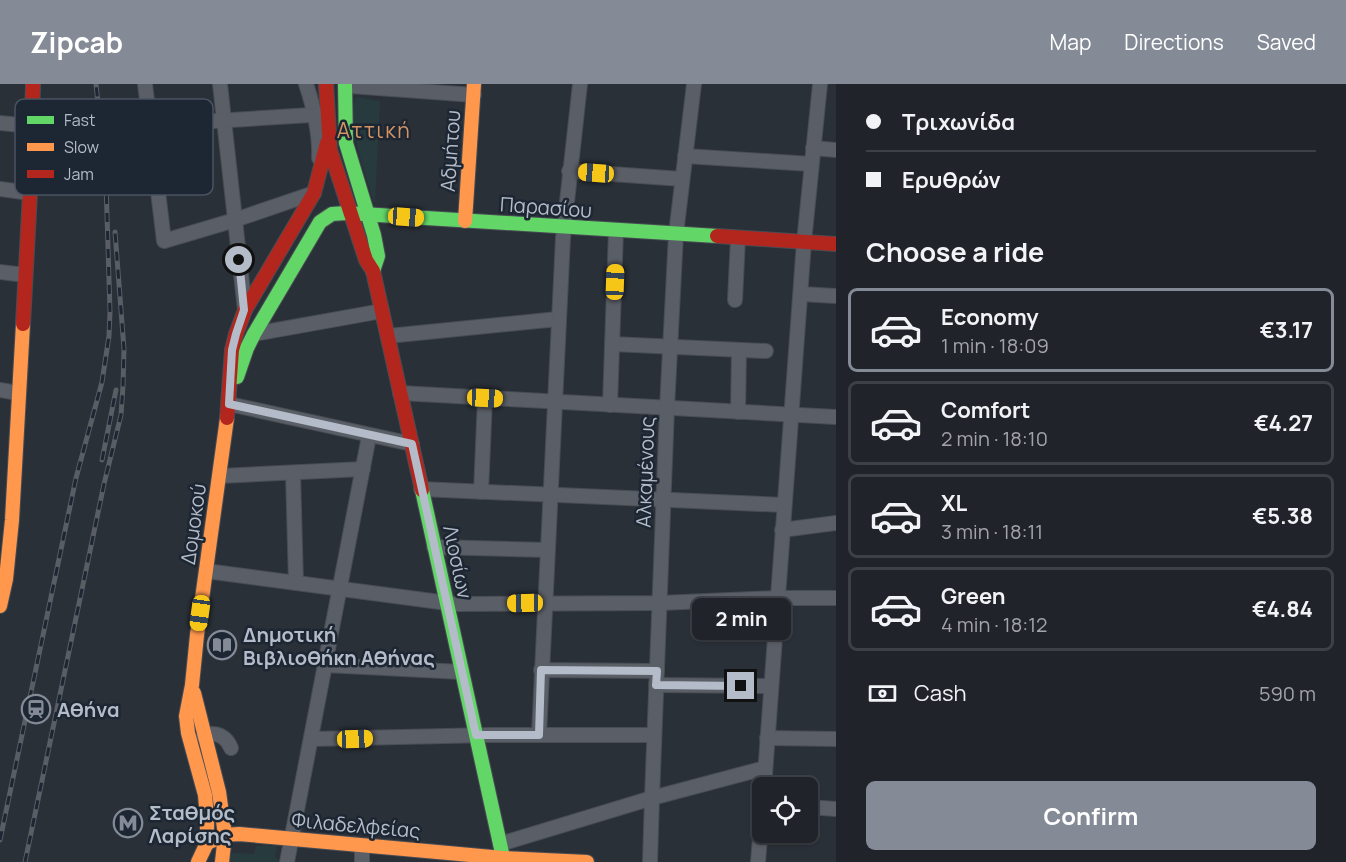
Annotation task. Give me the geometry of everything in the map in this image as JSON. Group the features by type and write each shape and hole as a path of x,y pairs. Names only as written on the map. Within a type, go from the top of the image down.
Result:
{"main road":[{"path":"32,99 33,84"},
{"name":"Λιοσίων","path":"326,84 321,114 331,154 366,260 373,271 503,860"},
{"name":"Λιοσίων","path":"347,85 345,122 347,147 374,236 378,256 373,271"},
{"name":"Αδμήτου","path":"465,221 474,89"},
{"name":"Δομοκού","path":"192,685 229,404 232,350 244,310 314,193 328,136"},
{"path":"0,606 6,579 4,550 12,520 30,195"},
{"name":"Δομοκού","path":"229,404 240,366 254,334 320,222 330,214 351,214"},
{"name":"Παρασίου","path":"351,214 836,244"},
{"path":"192,685 219,792 225,835 222,862"},
{"path":"192,685 186,716 188,733 205,795 207,818 207,843 198,862"},
{"name":"Φιλαδελφείας","path":"207,843 225,835 239,834 503,860 587,862"}],"street":[{"path":"145,84 147,99"},
{"path":"220,84 244,310"},
{"path":"306,84 321,114 318,177"},
{"path":"539,735 558,319 569,171 580,84"},
{"name":"Αλκαμένους","path":"650,862 663,500 676,234 694,84"},
{"path":"765,777 804,242 820,84"},
{"path":"347,85 474,89"},
{"path":"213,122 321,114"},
{"path":"0,123 15,124"},
{"path":"813,148 836,150"},
{"path":"685,156 811,164"},
{"path":"569,171 682,179"},
{"path":"0,189 15,191"},
{"path":"158,195 164,241 314,193"},
{"path":"610,405 616,231"},
{"path":"735,300 738,238"},
{"path":"0,272 25,275"},
{"path":"241,280 260,284"},
{"path":"801,294 836,296"},
{"path":"254,334 382,311"},
{"path":"388,336 558,319"},
{"path":"612,344 766,351"},
{"path":"738,412 739,350"},
{"path":"0,390 18,393"},
{"path":"400,393 836,417"},
{"path":"481,492 485,398"},
{"path":"229,404 412,444"},
{"path":"287,862 369,436"},
{"path":"220,476 363,469"},
{"path":"293,473 296,583"},
{"path":"422,489 784,505"},
{"path":"782,531 836,524"},
{"path":"434,547 547,550"},
{"path":"206,570 464,604 660,603 836,598"},
{"path":"325,666 462,672"},
{"path":"541,670 770,686"},
{"path":"204,736 213,733 219,735 228,742 231,748"},
{"path":"311,740 476,735 654,735"},
{"path":"766,738 836,739"},
{"path":"500,844 652,798 765,768"},
{"path":"818,808 836,809"},
{"path":"758,862 760,843"},
{"path":"362,846 363,862"}],"green space":[{"path":"356,97 380,101 375,203 362,165 355,134 353,119"},
{"path":"256,846 277,846 275,857 279,862 227,862 228,857 233,853 254,854"}],"railway":[{"path":"96,84 98,99"},
{"path":"0,840 76,478 102,382 110,312 106,195"},
{"path":"25,862 104,484 121,415 124,349 115,232"},
{"path":"102,460 116,390"}],"traffic: fast":[{"path":"345,84 346,143 374,235 378,256 373,271"},
{"path":"237,377 254,334 320,222 332,214 717,236"},
{"path":"422,490 504,862"}],"traffic: slow":[{"path":"465,221 474,84"},
{"path":"0,606 6,579 12,520 23,324"},
{"path":"198,862 207,843 207,817 205,795 188,733 186,716 227,418"},
{"path":"194,693 219,792 225,835 222,862"},
{"path":"207,843 225,835 239,834 503,858 587,862"}],"traffic: jam":[{"path":"33,84 33,99"},
{"path":"326,84 330,150 366,260 373,271 422,490"},
{"path":"227,418 232,350 236,334 245,310 314,193 327,143"},
{"path":"23,324 30,195"},
{"path":"717,236 836,244"}],"place":[{"name":"Δημοτική Βιβλιοθήκη Αθήνας","path":"222,645"},
{"name":"Αθήνα","path":"36,709"},
{"name":"Σταθμός Λαρίσης","path":"128,823"}],"district":[{"name":"Αττική","path":"374,130"}],"route":[{"path":"239,260 244,310 232,350 229,404 412,444 476,735 539,735 541,670 657,671 656,685 741,686"}]}
